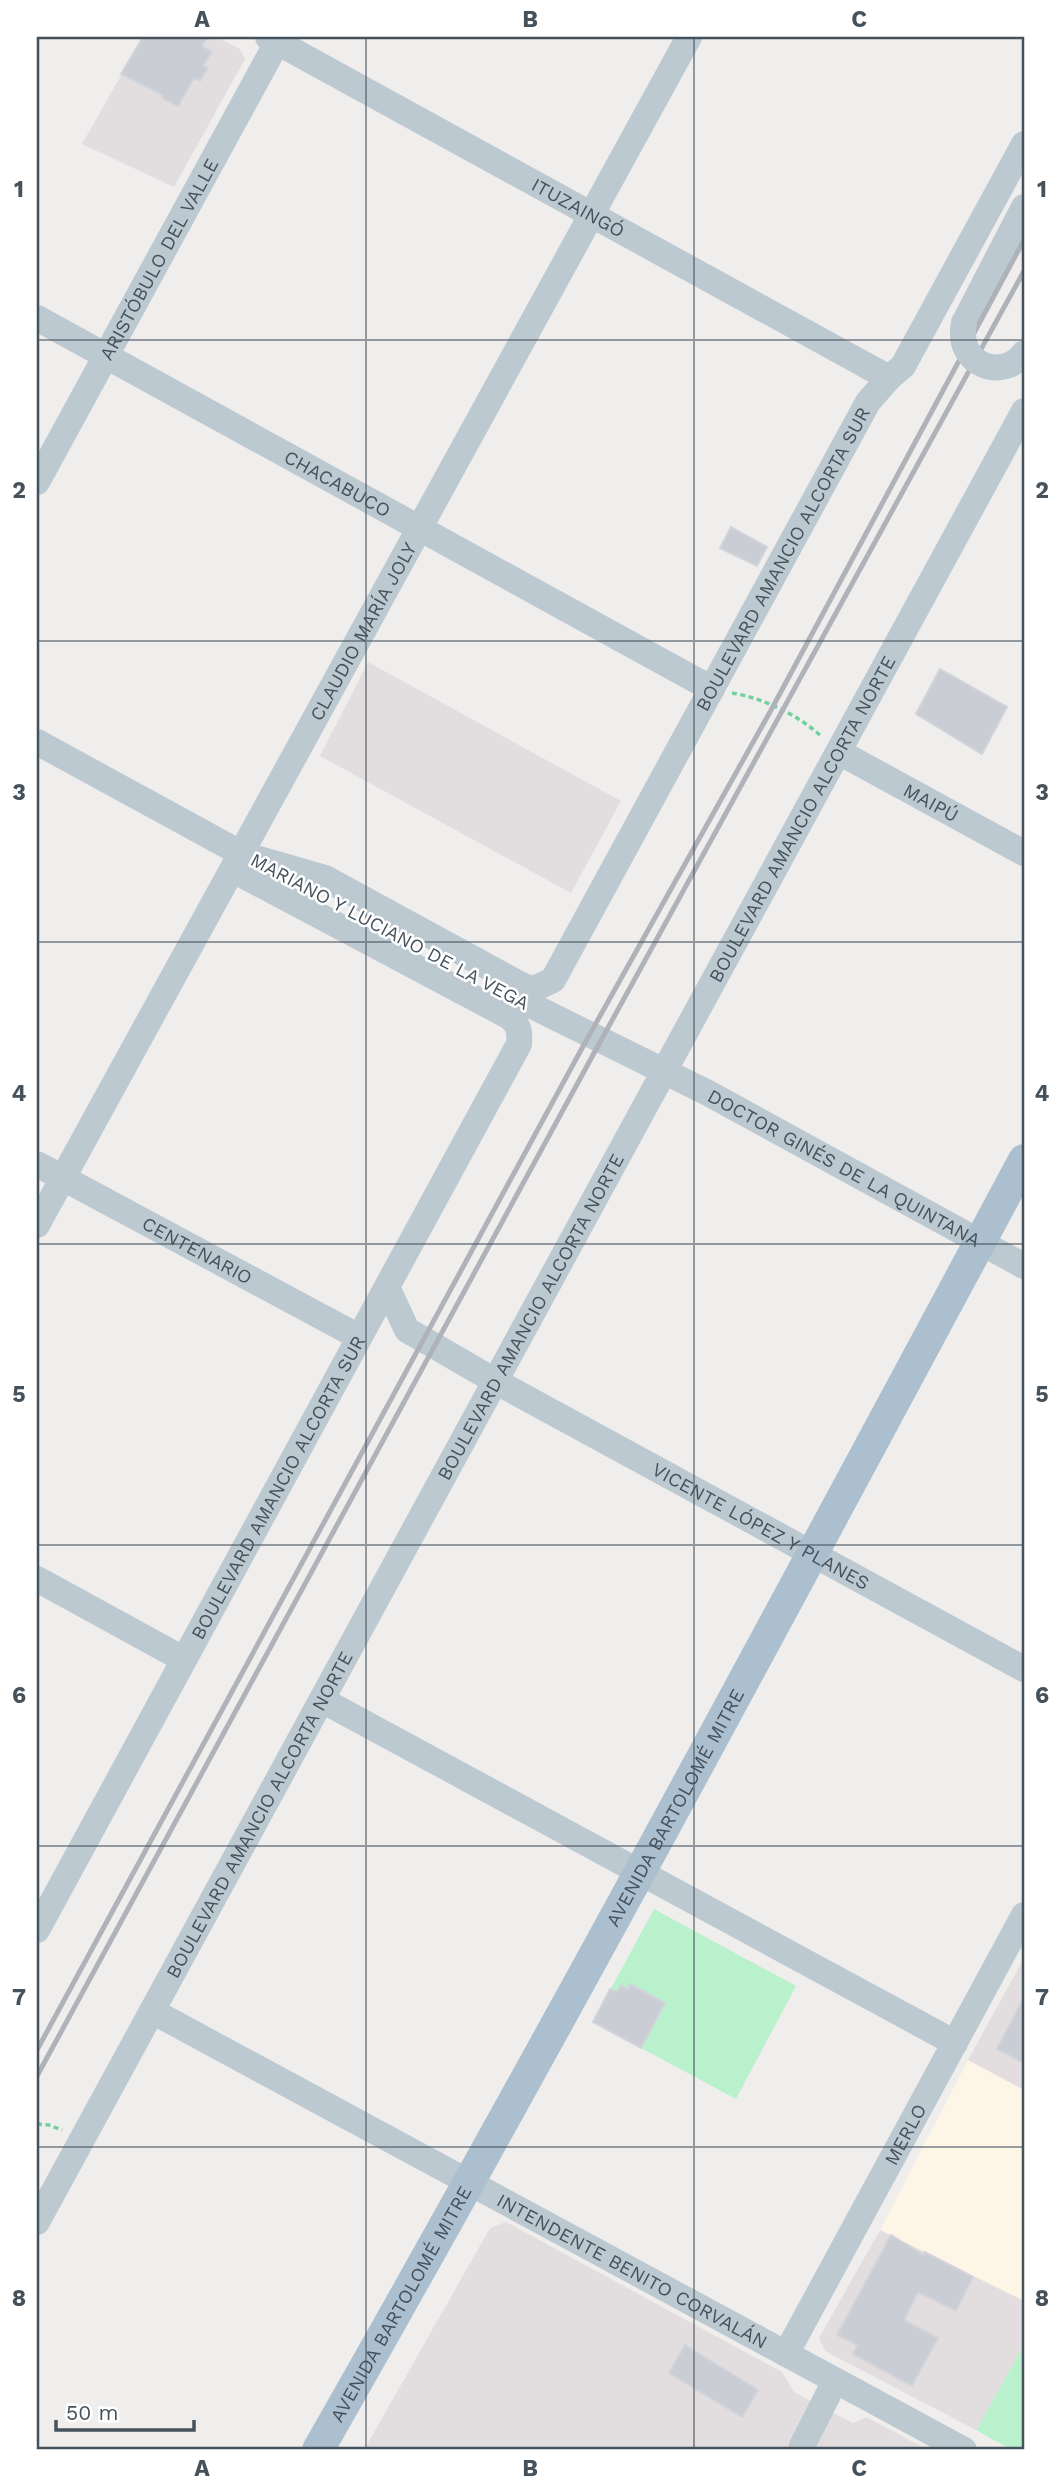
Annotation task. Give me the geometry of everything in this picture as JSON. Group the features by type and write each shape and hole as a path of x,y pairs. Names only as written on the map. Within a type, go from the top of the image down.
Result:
{"main road":[{"name":"AVENIDA BARTOLOMÉ MITRE","path":"318,2450 470,2183 641,1872 1024,1160"}],"street":[{"name":"CLAUDIO MARÍA JOLY","path":"37,1225 689,37"},
{"name":"ITUZAINGÓ","path":"275,38 889,378"},
{"name":"ARISTÓBULO DEL VALLE","path":"37,482 275,38"},
{"name":"BOULEVARD AMANCIO ALCORTA SUR","path":"553,980 868,402 903,366 1024,144"},
{"path":"1024,207 964,323 961,337 966,353 987,365 1011,365 1024,353"},
{"name":"CHACABUCO","path":"37,318 712,689"},
{"name":"BOULEVARD AMANCIO ALCORTA NORTE","path":"37,2222 839,752 1016,445 1024,411"},
{"name":"MARIANO Y LUCIANO DE LA VEGA","path":"37,742 237,862 516,1021 520,1032 519,1044"},
{"name":"MAIPÚ","path":"839,752 1024,853"},
{"name":"MARIANO Y LUCIANO DE LA VEGA","path":"237,862 325,878 523,986 534,989 553,980"},
{"name":"MARIANO Y LUCIANO DE LA VEGA","path":"237,862 665,1071"},
{"name":"BOULEVARD AMANCIO ALCORTA SUR","path":"37,1930 519,1044"},
{"name":"DOCTOR GINÉS DE LA QUINTANA","path":"665,1071 1024,1266"},
{"name":"CENTENARIO","path":"37,1164 359,1337"},
{"path":"359,1337 407,1330 387,1287"},
{"name":"VICENTE LÓPEZ Y PLANES","path":"407,1330 495,1381 1024,1669"},
{"path":"37,1579 183,1659"},
{"path":"322,1700 955,2043"},
{"name":"MERLO","path":"786,2354 1024,1915"},
{"name":"INTENDENTE BENITO CORVALÁN","path":"152,2011 964,2450"},
{"path":"798,2449 835,2381"}],"path":[{"path":"712,689 750,696 797,719 839,752"},
{"path":"37,2124 49,2125 83,2137"}],"shaded area":[{"path":"143,37 217,37 240,49 245,59 174,187 82,144"},
{"path":"368,662 621,801 571,893 320,756"},
{"path":"1024,1958 1024,2090 968,2060"},
{"path":"968,2060 1024,2090 1024,2301 880,2230"},
{"path":"506,2222 782,2372 794,2392 853,2423 866,2417 928,2450 364,2450 490,2228"},
{"path":"880,2230 1024,2301 1024,2345 976,2430 825,2351 819,2338"}],"green space":[{"path":"654,1909 796,1986 736,2099 593,2022"},
{"path":"1024,2345 1024,2450 1012,2450 976,2430"}],"building":[{"path":"143,37 208,37 202,46 212,52 203,66 208,68 200,81 194,78 178,106 162,98 163,95 121,74"},
{"path":"731,527 767,547 757,566 720,548"},
{"path":"940,669 1007,707 982,754 916,714"},
{"path":"630,1984 665,2003 641,2048 593,2022 610,1989 617,1992 621,1985 628,1989"},
{"path":"1024,1997 1024,2063 997,2049"},
{"path":"891,2235 923,2255 925,2252 973,2277 956,2311 918,2292 904,2320 938,2338 912,2386 853,2354 858,2345 837,2335"},
{"path":"685,2345 758,2390 742,2417 669,2373"}],"railway":[{"path":"37,2050 581,1050 770,712 1024,240"},
{"path":"37,2076 1024,271"}]}
